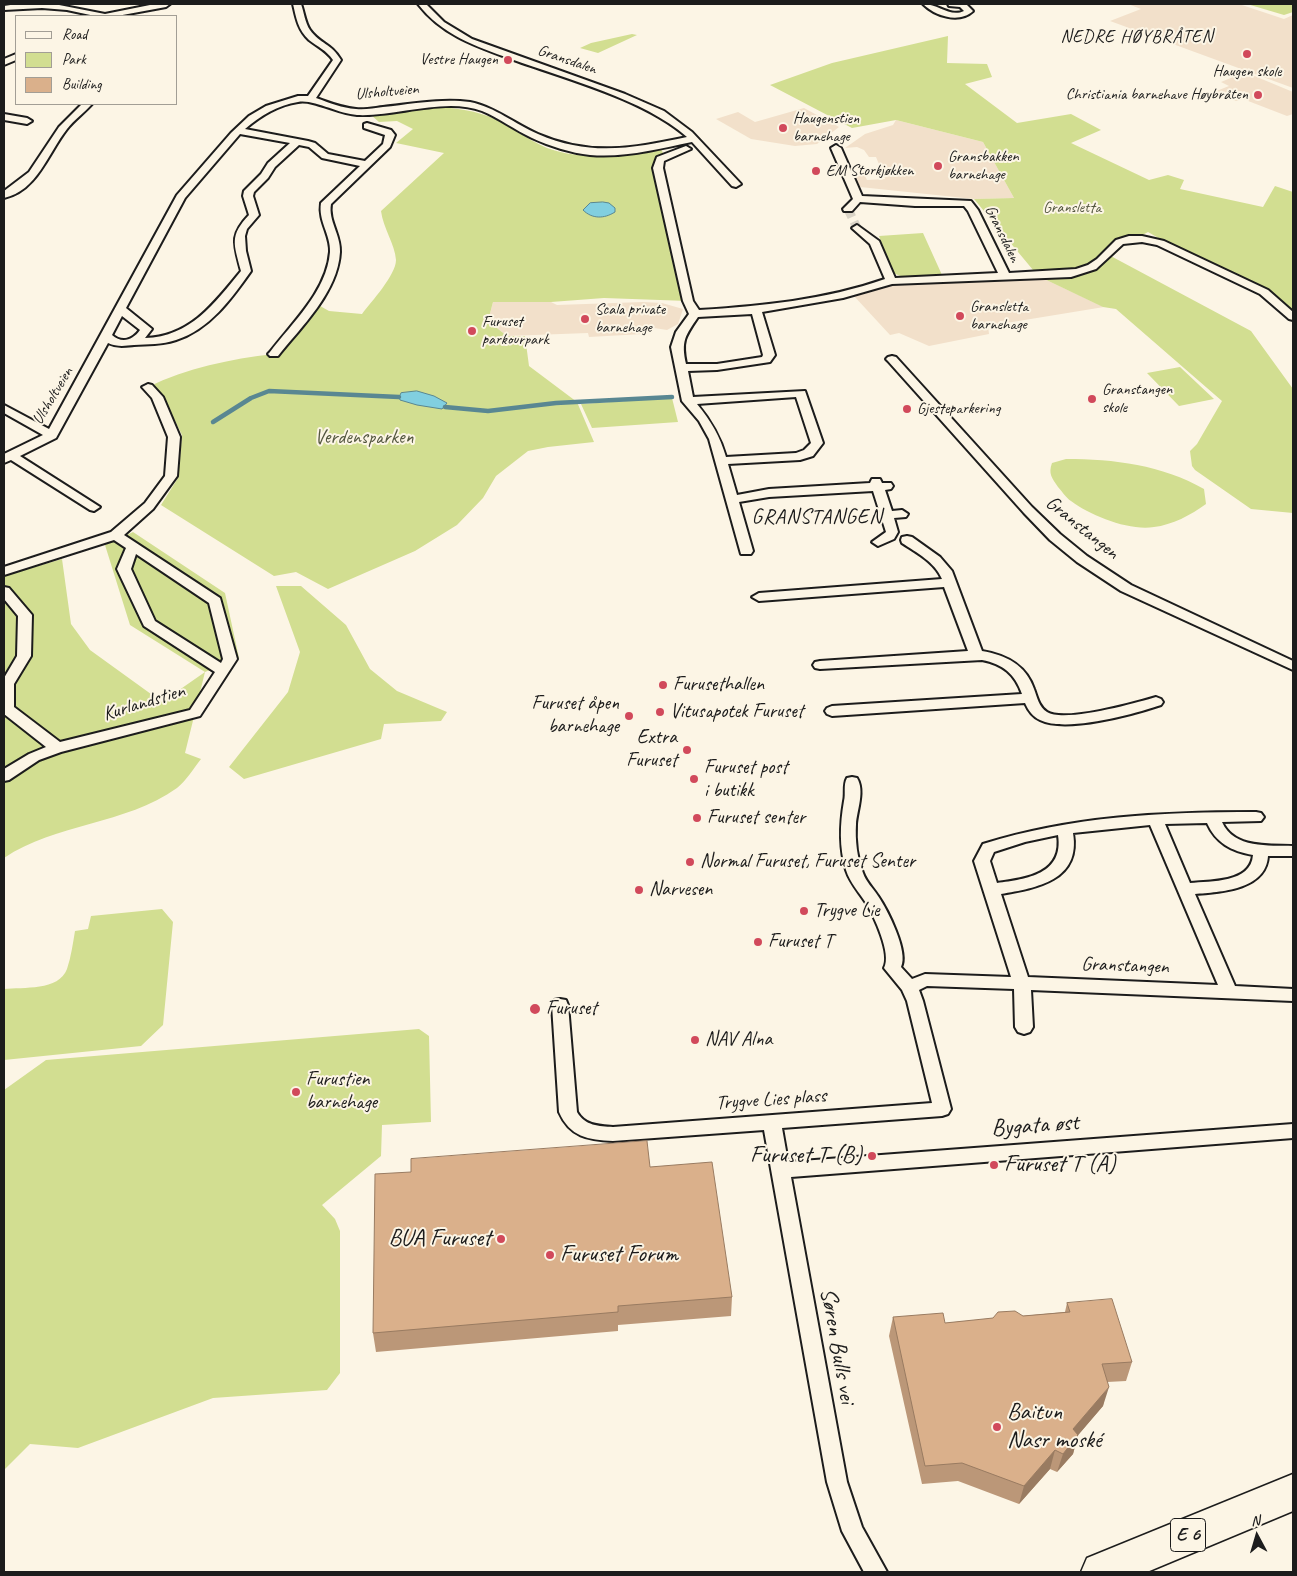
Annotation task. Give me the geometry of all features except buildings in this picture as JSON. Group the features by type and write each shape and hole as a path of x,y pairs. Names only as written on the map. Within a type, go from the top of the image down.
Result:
{"highway":[{"name":"E 6","path":"1101,1572 1293,1492"}],"street":[{"path":"110,15 166,4"},
{"path":"297,4 304,29 312,38 331,50 337,60 334,68 318,85 311,99"},
{"name":"Gransdalen","path":"422,4 441,24 469,41 640,103 669,118 698,143 736,184"},
{"path":"927,4 941,12 955,16 969,11 962,5 952,4"},
{"path":"4,8 40,5 54,6 101,15"},
{"name":"Ulsholtveien","path":"7,457 52,435 181,197 238,131 252,118 269,108 298,99 311,99 337,109 358,112 441,104 469,105 485,109 535,136 578,151 622,152 698,143"},
{"path":"4,195 23,186 36,172 63,128 86,105"},
{"path":"4,117 26,122"},
{"path":"274,354 322,289 334,260 335,249 324,210 326,203 384,150 390,135 384,129 367,126"},
{"path":"238,131 312,145 326,156 367,164"},
{"path":"106,336 110,340 122,343 153,343 197,328 246,271 240,240 242,229 254,215 248,196 249,191 265,176 271,165 297,142"},
{"path":"695,314 688,301 658,168 660,159 698,143"},
{"path":"836,148 858,199 848,209"},
{"name":"Gransdalen","path":"756,310 865,290 891,281 1004,276 973,210 967,204 858,199"},
{"path":"857,228 875,243 891,281"},
{"path":"1004,276 1078,272 1096,265 1116,242 1133,238 1145,238 1160,243 1264,292 1293,317"},
{"path":"120,309 146,329 143,336 136,342"},
{"path":"681,368 717,367 766,360 769,354 756,310 695,314"},
{"path":"695,314 682,332 677,347 688,401 704,420 715,439 723,460 746,551"},
{"name":"Granstangen","path":"892,359 1040,523 1075,554 1126,588 1293,666"},
{"path":"4,570 116,535 149,506 171,476 174,437 157,398 148,387"},
{"path":"688,401 801,393 817,443 814,451 807,455 796,457 723,460"},
{"path":"4,408 52,435"},
{"name":"Ulsholtveien","path":"7,457 94,507"},
{"path":"732,498 769,491 880,485 886,515 892,532 889,536 878,542"},
{"path":"886,515 902,514"},
{"name":"Kurlandstien","path":"4,776 34,757 57,748 195,713 230,659 215,601 116,535"},
{"path":"907,540 935,560 945,571 976,655"},
{"path":"133,547 124,570 149,623 222,670"},
{"path":"759,597 948,583"},
{"path":"4,590 25,615 24,656 7,684 8,709 57,748"},
{"path":"820,665 990,655 1021,675 1036,711 1042,717 1050,719 1103,717 1137,709 1156,702"},
{"path":"832,711 1030,698"},
{"name":"Trygve Lies plass","path":"560,1005 568,1112 574,1124 597,1133 613,1134 942,1109 920,1020 909,986 892,968 895,961 894,953 875,904 856,877 851,857 848,817 854,798 852,782"},
{"path":"1212,817 1216,830 1235,846 1261,850 1293,851"},
{"path":"1024,1027 1024,998 1021,982 982,861 988,848 1047,831 1156,820 1256,817"},
{"path":"1156,820 1228,990"},
{"path":"991,890 1028,884 1053,871 1063,862 1067,850 1065,829"},
{"path":"1185,889 1224,885 1248,878 1262,860 1261,850"},
{"name":"Granstangen","path":"909,986 925,980 1021,982 1293,994"},
{"name":"Søren Bulls vei","path":"772,1122 837,1482 853,1531 876,1572"},
{"name":"Bygata øst","path":"780,1170 1293,1131"}],"shaded area":[{"name":"Haugen skole","path":"1128,4 1239,4 1284,19 1293,15 1293,88 1110,21 1141,9"},
{"name":"Christiania barnehave Høybråten","path":"1245,72 1293,92 1293,114 1287,116 1243,99 1236,101 1214,92 1229,86 1221,82"},
{"name":"Haugenstien barnehage","path":"804,108 839,127 817,144 795,146 751,139 716,119 738,112 755,122"},
{"name":"Gransbakken barnehage","path":"896,120 983,142 1014,198 974,199 860,187 853,175 865,176 867,180 885,179 876,157 869,157 864,150 857,147 845,148 865,134 893,125"},
{"name":"Gransletta barnehage","path":"1038,276 1104,307 988,326 989,334 929,346 899,333 890,335 854,296 897,283"},
{"name":"Scala private barnehage","path":"493,302 551,302 557,305 643,302 662,303 683,309 678,324 667,330 641,326 643,334 589,337 588,333 507,336 488,321"}],"green space":[{"path":"1247,4 1293,4 1293,12 1284,15"},
{"path":"632,34 637,35 598,53 580,48 591,43"},
{"name":"Gransletta","path":"948,36 947,63 987,64 992,77 965,84 1017,123 1071,114 1101,130 1071,143 1149,180 1168,175 1184,180 1180,189 1263,207 1275,186 1293,192 1293,315 1148,232 1107,254 1251,331 1293,389 1293,513 1251,509 1195,470 1192,466 1190,451 1197,444 1222,401 1116,309 1103,307 1038,276 974,199 1014,198 983,142 896,120 852,128 770,85 832,63"},
{"name":"Verdensparken","path":"434,107 466,110 481,114 503,123 547,148 575,155 619,155 661,149 664,155 660,159 688,301 604,298 551,302 493,302 488,321 507,336 525,336 529,366 577,402 594,442 528,451 496,476 483,498 457,525 415,551 328,589 296,572 274,576 161,505 178,478 182,435 170,411 148,387 209,365 274,354 313,302 329,311 362,314 388,281 395,266 395,254 381,211 444,153 396,143 413,129 397,121 379,122 371,115"},
{"path":"923,233 942,275 939,277 908,279 893,273 879,236"},
{"path":"1180,367 1214,399 1179,406 1147,373"},
{"path":"672,398 678,422 592,428 581,404"},
{"path":"1066,459 1120,462 1171,474 1204,489 1206,504 1181,519 1161,526 1133,527 1111,521 1079,507 1067,498 1058,487 1051,476 1052,463"},
{"path":"133,532 225,593 239,658 205,672 130,625 105,545"},
{"path":"62,559 71,624 90,650 162,702 205,672 185,753 201,759 177,788 135,810 68,830 24,846 4,858 4,576"},
{"path":"276,586 301,586 346,625 370,669 397,691 447,712 441,721 384,724 381,739 244,779 229,767 288,692 300,652"},
{"path":"162,909 173,922 163,1025 141,1046 4,1060 4,989 40,986 56,981 63,976 67,969 75,931 88,929 91,916"},
{"path":"419,1029 429,1036 431,1122 382,1125 381,1156 322,1205 335,1219 340,1231 340,1373 327,1390 213,1398 78,1448 30,1444 4,1470 4,1090 46,1060"}],"water":[{"path":"590,203 609,203 615,208 615,212 607,216 598,217 590,215 583,210"},
{"path":"417,391 434,396 447,403 442,409 400,400 401,393"}],"waterway":[{"path":"213,422 251,398 269,391 399,397"},
{"path":"445,407 488,411 556,403 672,397"}],"tunnel":[{"path":"848,209 857,228"}],"place":[{"name":"Haugen skole","path":"1247,54"},
{"name":"Vestre Haugen","path":"508,60"},
{"name":"Christiania barnehave Høybråten","path":"1258,95"},
{"name":"Haugenstien barnehage","path":"783,128"},
{"name":"Gransbakken barnehage","path":"938,166"},
{"name":"EM Storkjøkken","path":"816,171"},
{"name":"Gransletta barnehage","path":"960,316"},
{"name":"Scala private barnehage","path":"585,319"},
{"name":"Furuset parkourpark","path":"472,331"},
{"name":"Granstangen skole","path":"1092,399"},
{"name":"Gjesteparkering","path":"907,409"},
{"name":"Furusethallen","path":"663,685"},
{"name":"Vitusapotek Furuset","path":"660,712"},
{"name":"Furuset åpen barnehage","path":"629,716"},
{"name":"Extra Furuset","path":"687,750"},
{"name":"Furuset post i butikk","path":"694,779"},
{"name":"Furuset senter","path":"697,818"},
{"name":"Normal Furuset, Furuset Senter","path":"690,862"},
{"name":"Narvesen","path":"639,890"},
{"name":"Trygve Lie","path":"804,911"},
{"name":"Furuset T","path":"758,942"},
{"name":"Furuset","path":"535,1009"},
{"name":"NAV Alna","path":"695,1040"},
{"name":"Furustien barnehage","path":"296,1092"},
{"name":"Furuset T (B)","path":"872,1156"},
{"name":"Furuset T (A)","path":"994,1165"},
{"name":"BUA Furuset","path":"501,1239"},
{"name":"Furuset Forum","path":"550,1255"},
{"name":"Baitun Nasr moské","path":"997,1427"}],"district":[{"name":"NEDRE HØYBRÅTEN","path":"1137,37"},
{"name":"GRANSTANGEN","path":"817,517"}]}
